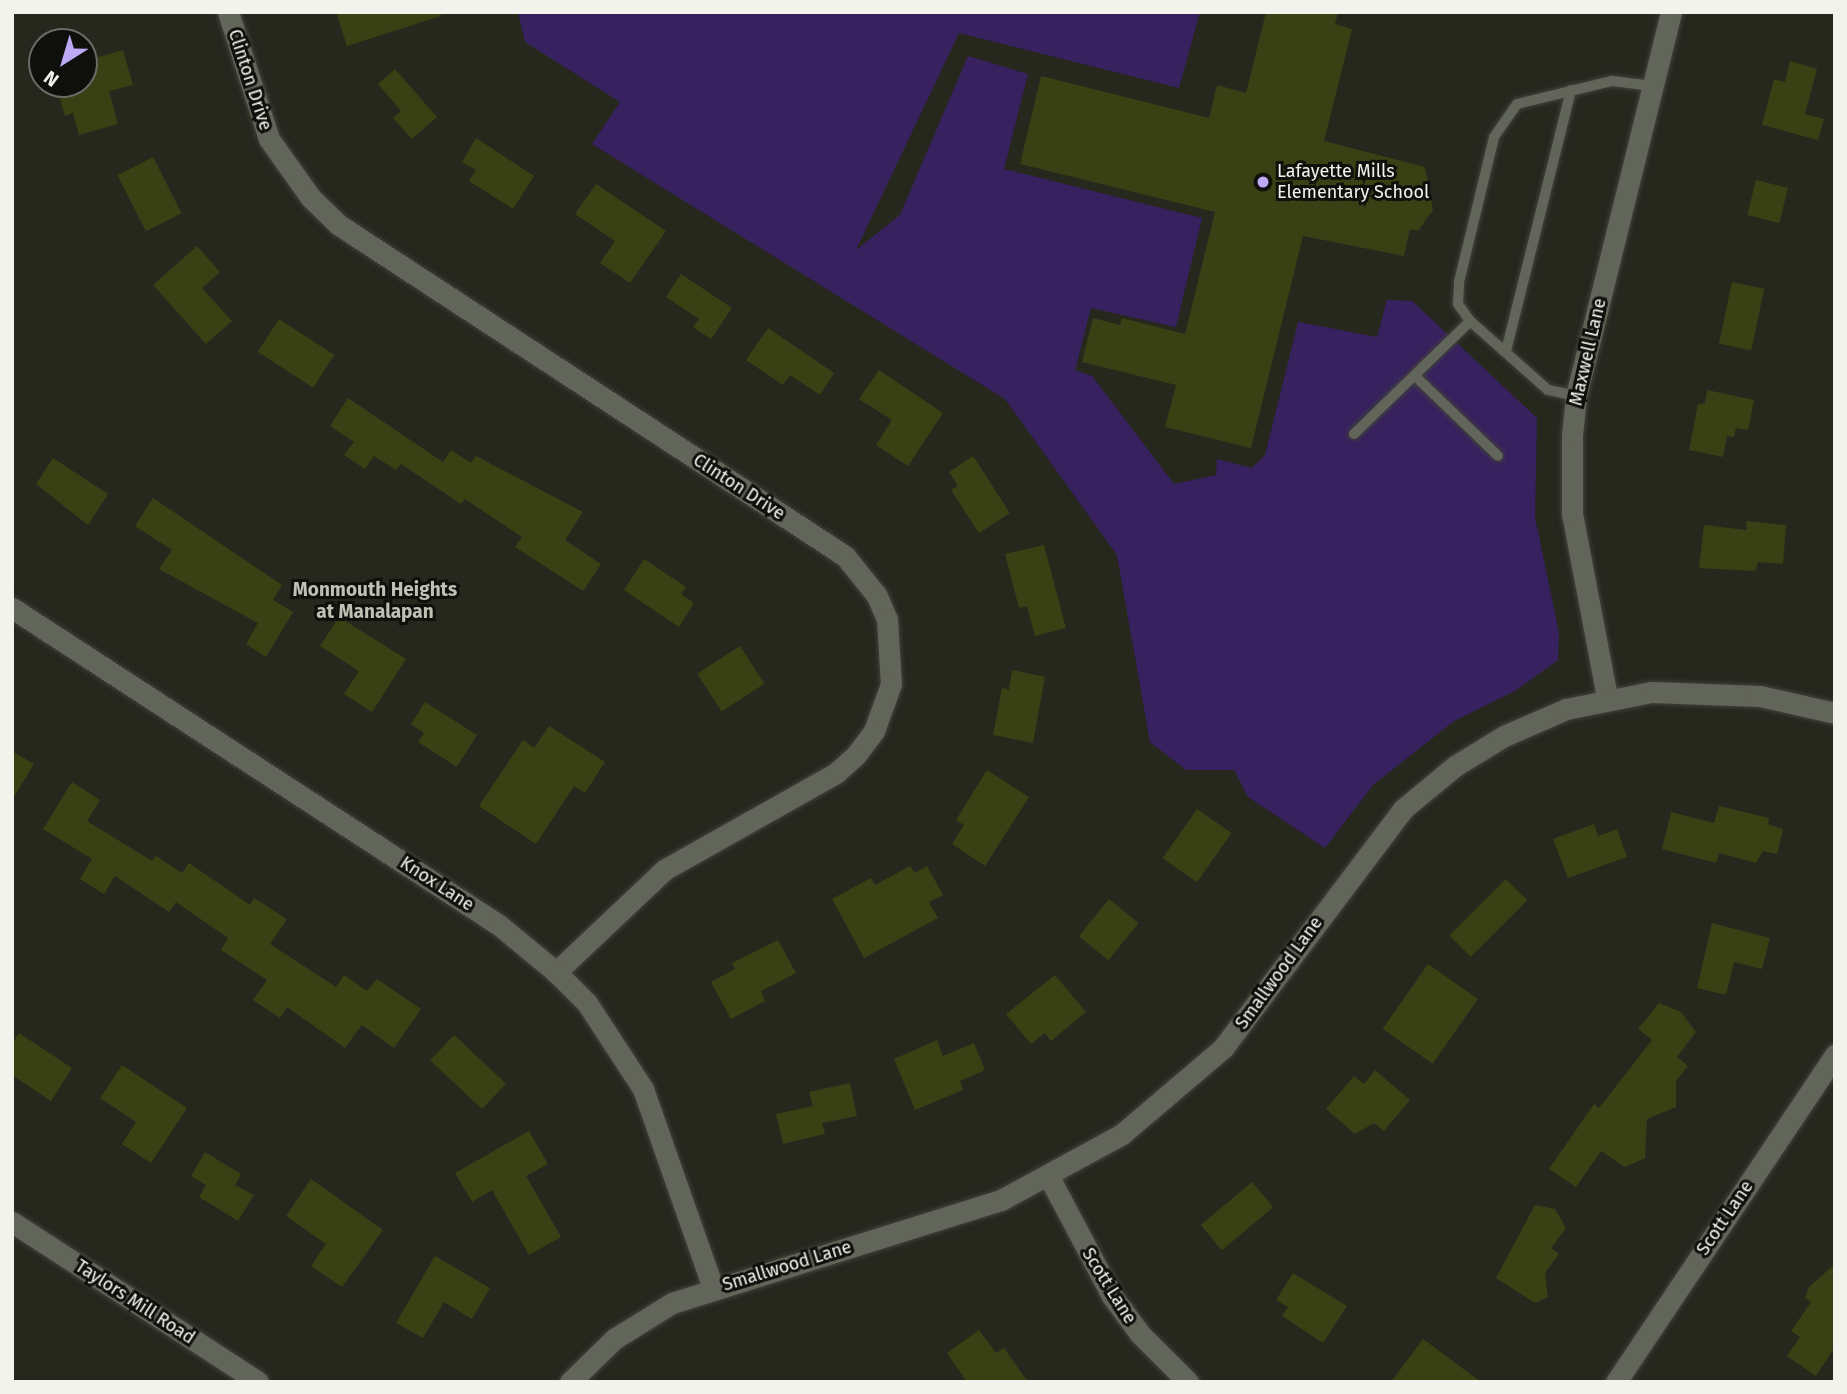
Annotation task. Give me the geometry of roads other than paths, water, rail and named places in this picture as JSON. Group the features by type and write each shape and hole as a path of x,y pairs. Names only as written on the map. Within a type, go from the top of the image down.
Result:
{"street":[{"name":"Clinton Drive","path":"228,12 269,139 320,207 845,556 877,596 887,618 891,684 874,731 856,755 836,773 664,870 556,972"},
{"name":"Maxwell Lane","path":"1607,697 1572,514 1576,396 1671,12"},
{"name":"Knox Lane","path":"12,608 499,925 556,972 587,1003 643,1089 713,1288"},
{"name":"Smallwood Lane","path":"570,1382 636,1324 713,1288 955,1215 1049,1177 1122,1134 1223,1048 1263,1001 1360,860 1432,783 1504,736 1607,697 1702,690 1835,713"},
{"name":"Scott Lane","path":"1616,1382 1835,1055"},
{"name":"Scott Lane","path":"1049,1177 1112,1296 1188,1382"},
{"name":"Taylors Mill Road","path":"12,1222 258,1382"}],"lane":[{"path":"1576,396 1548,390 1470,321 1458,304 1459,282 1494,137 1517,104 1612,81 1653,86"},
{"path":"1506,351 1571,90"},
{"path":"1354,434 1470,321"},
{"path":"1415,376 1498,456"}],"place":[{"name":"Lafayette Mills Elementary School","path":"1263,182"}],"district":[{"name":"Monmouth Heights at Manalapan","path":"375,601"}]}
